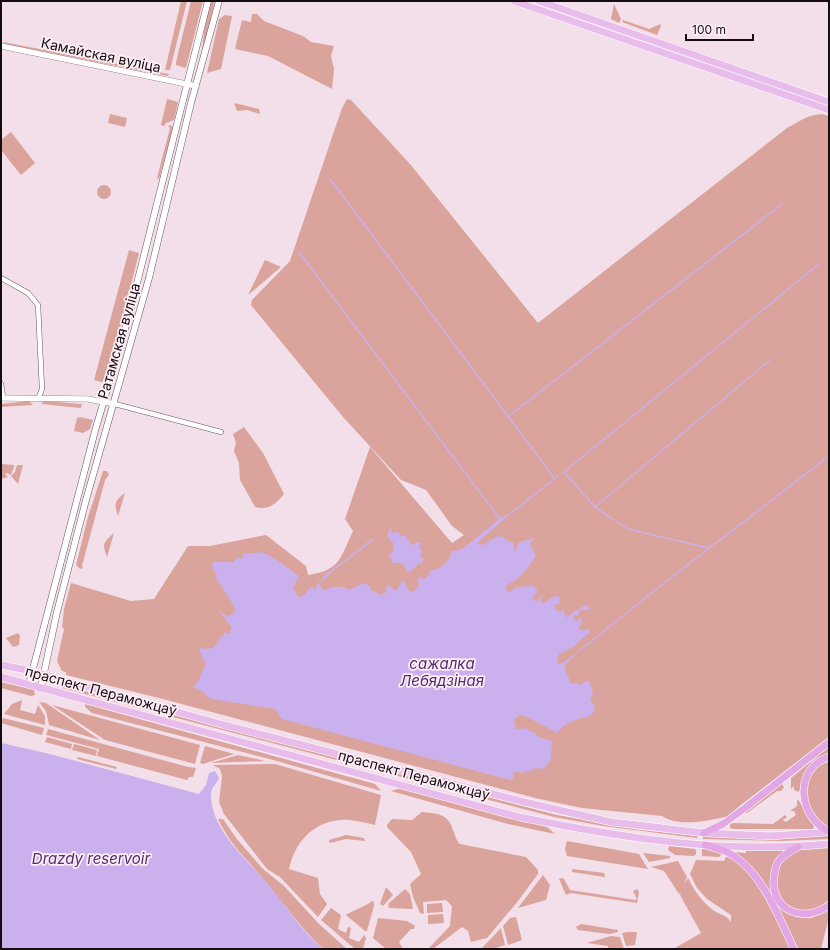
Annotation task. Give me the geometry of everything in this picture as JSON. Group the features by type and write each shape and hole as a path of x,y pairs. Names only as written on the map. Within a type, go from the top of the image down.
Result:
{"highway":[{"path":"704,833 723,824 745,808 829,742"},
{"path":"829,757 822,759 810,770 804,784 804,792 807,808 814,821 822,829 829,832"},
{"path":"705,845 733,855 749,870 771,902 794,949"},
{"path":"798,847 783,856 778,862 774,876 774,893 784,907 796,913 814,913 829,905"}],"main road":[{"name":"Ратамская вуліца","path":"29,684 65,542 129,315 208,1"},
{"name":"Ратамская вуліца","path":"41,687 57,612 82,515 115,404 149,278 196,86 219,1"},
{"path":"514,1 829,110"},
{"path":"539,1 829,102"},
{"name":"праспект Пераможцаў","path":"1,665 32,672 232,727 550,809 611,822 704,833 771,836 829,832"},
{"name":"праспект Пераможцаў","path":"1,677 519,817 630,838 705,845 798,847 829,844"}],"street":[{"name":"Камайская вуліца","path":"1,46 196,86"},
{"path":"1,278 28,293 38,306 42,389 39,397"},
{"path":"1,384 2,398 39,397 104,401 221,432"}],"shaded area":[{"path":"181,1 187,1 170,70 165,70"},
{"path":"191,1 203,1 186,68 176,65 176,62"},
{"path":"211,1 215,1 202,50 205,24"},
{"path":"614,4 621,19 619,23 611,19"},
{"path":"252,14 257,14 264,21 303,36 311,42 334,46 331,56 334,69 332,89 268,56 235,49 242,20 251,22"},
{"path":"225,15 232,16 221,69 207,73 219,19"},
{"path":"623,20 649,29 660,24 661,26 657,35 622,22"},
{"path":"3,42 169,74 168,76 5,44"},
{"path":"167,99 178,102 174,120 166,123 164,126 161,125"},
{"path":"347,99 351,100 410,164 538,323 787,128 818,114 829,116 829,737 737,808 727,819 725,817 684,822 662,816 582,808 535,798 159,698 66,675 66,672 62,671 57,661 64,629 62,627 64,609 71,583 131,601 154,599 188,546 210,546 266,535 306,566 308,575 319,573 333,566 342,555 353,531 345,519 370,447 452,543 464,535 452,526 426,490 401,480 343,417 251,305 252,300 290,261 342,108"},
{"path":"234,103 259,109 260,114 247,110 237,111"},
{"path":"110,114 127,118 125,127 108,123"},
{"path":"171,125 173,128 159,179 157,178 170,128 168,126"},
{"path":"11,132 35,163 21,175 1,150 1,140"},
{"path":"104,185 109,187 111,192 109,197 104,199 99,197 97,192 99,187"},
{"path":"129,250 139,253 106,383 94,380"},
{"path":"265,260 281,267 248,295"},
{"path":"29,401 33,405 1,407 1,404"},
{"path":"44,401 82,404 81,408 41,404"},
{"path":"80,417 93,420 90,429 83,433 74,431 77,418"},
{"path":"244,427 263,453 284,494 275,504 268,507 255,507 240,480 239,463 234,451 236,443 233,434"},
{"path":"2,464 14,465 14,467 11,475 7,473 5,474 8,477 1,479"},
{"path":"17,465 23,465 18,484 11,476 15,472"},
{"path":"103,471 107,471 109,475 105,480 82,566 83,568 80,569 76,565 88,517"},
{"path":"125,493 118,516 116,503"},
{"path":"114,533 107,557 104,544"},
{"path":"18,633 20,636 19,645 13,647 6,638"},
{"path":"1,682 34,690 35,695 31,696 1,688"},
{"path":"62,685 557,815 641,830 698,836 697,838 603,826 554,817 62,688"},
{"path":"22,700 20,710 35,714 38,705 45,716 45,725 4,714 12,704"},
{"path":"39,702 46,703 100,740 49,725 46,711"},
{"path":"85,704 375,784 381,791 277,761 92,713 85,707"},
{"path":"52,705 200,745 195,764 105,740"},
{"path":"3,718 44,728 42,735 1,723"},
{"path":"48,729 196,768 193,777 189,777 187,780 97,756 99,749 46,735"},
{"path":"47,737 72,744 71,749 45,742"},
{"path":"74,744 97,750 96,756 72,750"},
{"path":"205,746 234,754 203,764 200,763"},
{"path":"829,747 829,755 809,768 802,780 799,792 794,790 794,786 791,789 791,778"},
{"path":"238,755 265,761 211,763"},
{"path":"78,757 117,767 116,769 77,759"},
{"path":"829,761 829,827 816,816 811,809 808,800 807,783 815,768"},
{"path":"275,764 381,795 375,825 360,821 338,820 318,827 310,832 297,848 289,869 318,878 320,894 327,904 318,917 280,877 267,869 224,814 219,802 222,776 220,769 213,765"},
{"path":"781,783 784,787 781,791 777,791 747,813 743,813"},
{"path":"401,788 547,827 555,834 508,824 391,791"},
{"path":"797,799 814,826 813,829 730,828 730,824 734,823 773,824 785,815 787,817 783,820 786,822 796,815 794,811 790,811 797,806"},
{"path":"422,812 441,815 445,818 451,825 460,844 526,857 538,870 538,874 518,901 487,938 471,942 468,931 462,927 433,949 428,949 450,926 452,906 446,900 423,902 424,914 420,913 413,897 410,884 421,874 411,852 387,827 392,819 412,820"},
{"path":"218,819 223,819 236,838 263,869 284,886 319,924 347,949 323,949 315,941 234,845"},
{"path":"346,835 364,838 365,841 346,839 330,843 329,840"},
{"path":"703,836 829,836 829,839 780,841 703,839"},
{"path":"567,841 639,854 648,869 567,856 565,849"},
{"path":"669,846 695,849 696,854 694,856 675,855 668,850"},
{"path":"829,846 829,902 809,912 795,910 788,907 778,894 776,886 778,869 782,862 788,855 799,849"},
{"path":"702,849 718,850 722,854 719,857 702,856"},
{"path":"746,850 783,850 772,875 771,887 772,894 776,901 787,912 810,918 818,915 829,907 829,917 821,949 798,949 768,891 733,852 746,853"},
{"path":"643,853 670,856 670,858 649,862"},
{"path":"727,855 743,866 764,893 793,949 675,948 701,933 680,895 681,892 679,894 664,871 651,867 678,861 687,877 684,884 688,878 702,900 713,910 731,922 731,915 707,899 697,888 690,874 696,860 724,861"},
{"path":"572,869 604,873 605,877 572,872"},
{"path":"543,875 550,885 546,900 518,908"},
{"path":"559,879 564,879 570,890 635,900 637,899 633,891 637,889 639,892 637,903 571,893 566,895"},
{"path":"386,887 393,895 383,906 380,904"},
{"path":"405,889 410,894 413,909 389,908 388,904"},
{"path":"372,901 374,902 374,906 367,931 365,931 346,915"},
{"path":"442,903 443,912 427,913 427,904"},
{"path":"331,908 341,915 338,929 346,933 348,927 351,928 349,938 359,942 364,935 366,938 363,949 355,949 321,920"},
{"path":"443,914 444,923 428,924 428,915"},
{"path":"516,917 522,940 508,945 503,926 510,918"},
{"path":"378,918 407,921 415,926 414,929 411,929 399,942 403,949 386,949 373,938"},
{"path":"581,924 618,930 618,932 609,934 578,930 576,927"},
{"path":"501,928 505,945 493,949 481,949"},
{"path":"637,932 635,945 626,946 622,933"},
{"path":"611,936 620,937 624,949 608,949 608,946 587,943"}],"water":[{"name":"сажалка Лебядзіная","path":"511,513 478,542 478,544 483,545 498,535 501,538 503,536 505,539 513,543 515,552 519,542 535,538 529,544 536,555 524,573 507,585 506,590 510,592 516,587 534,586 538,592 533,596 533,600 538,602 538,599 545,593 540,600 543,604 554,596 560,597 559,604 554,605 555,609 560,612 563,609 567,618 585,605 591,608 588,610 580,610 578,616 575,615 573,619 577,622 579,618 583,617 581,618 582,623 578,628 582,630 588,629 590,632 573,647 559,654 557,661 558,664 563,663 580,650 564,666 571,684 577,683 580,685 586,681 590,682 593,694 590,699 595,707 593,713 588,717 577,719 563,726 557,733 527,717 520,715 514,720 516,729 526,728 530,732 534,732 537,736 553,742 550,761 544,769 533,768 534,770 526,772 525,770 522,774 520,772 514,772 513,780 510,780 282,719 275,709 211,699 205,695 204,692 193,687 199,680 206,662 202,658 202,654 199,652 201,646 204,649 213,648 220,640 219,637 223,637 225,632 229,634 232,628 219,611 229,617 236,610 215,577 217,574 212,569 213,562 233,562 238,557 242,559 244,554 262,552 277,560 299,576 293,588 299,597 303,596 311,587 316,589 317,584 323,580 324,576 373,538 372,541 338,567 319,584 323,590 333,587 345,587 347,589 351,589 364,583 370,586 371,590 381,595 386,592 387,585 397,591 400,584 404,581 408,590 414,592 419,585 417,577 424,579 429,575 429,570 438,569 441,567 447,561 452,551 461,550 501,518"},
{"path":"392,528 391,533 398,532 401,536 405,535 412,545 419,542 421,543 419,548 422,550 420,556 424,560 421,564 426,568 419,563 410,572 407,572 403,564 390,562 392,560 389,555 393,552 394,544 387,536 389,530"},
{"name":"Drazdy reservoir","path":"1,743 46,753 199,794 206,785 209,773 215,771 219,778 211,792 212,807 223,831 240,854 267,883 301,926 323,949 1,949"}],"waterway":[{"path":"330,179 555,479"},
{"path":"509,416 782,204"},
{"path":"299,252 500,519"},
{"path":"708,548 628,529 595,507 564,472 819,264"},
{"path":"595,507 771,359"},
{"path":"580,650 829,456"},
{"path":"511,513 558,476"}]}
